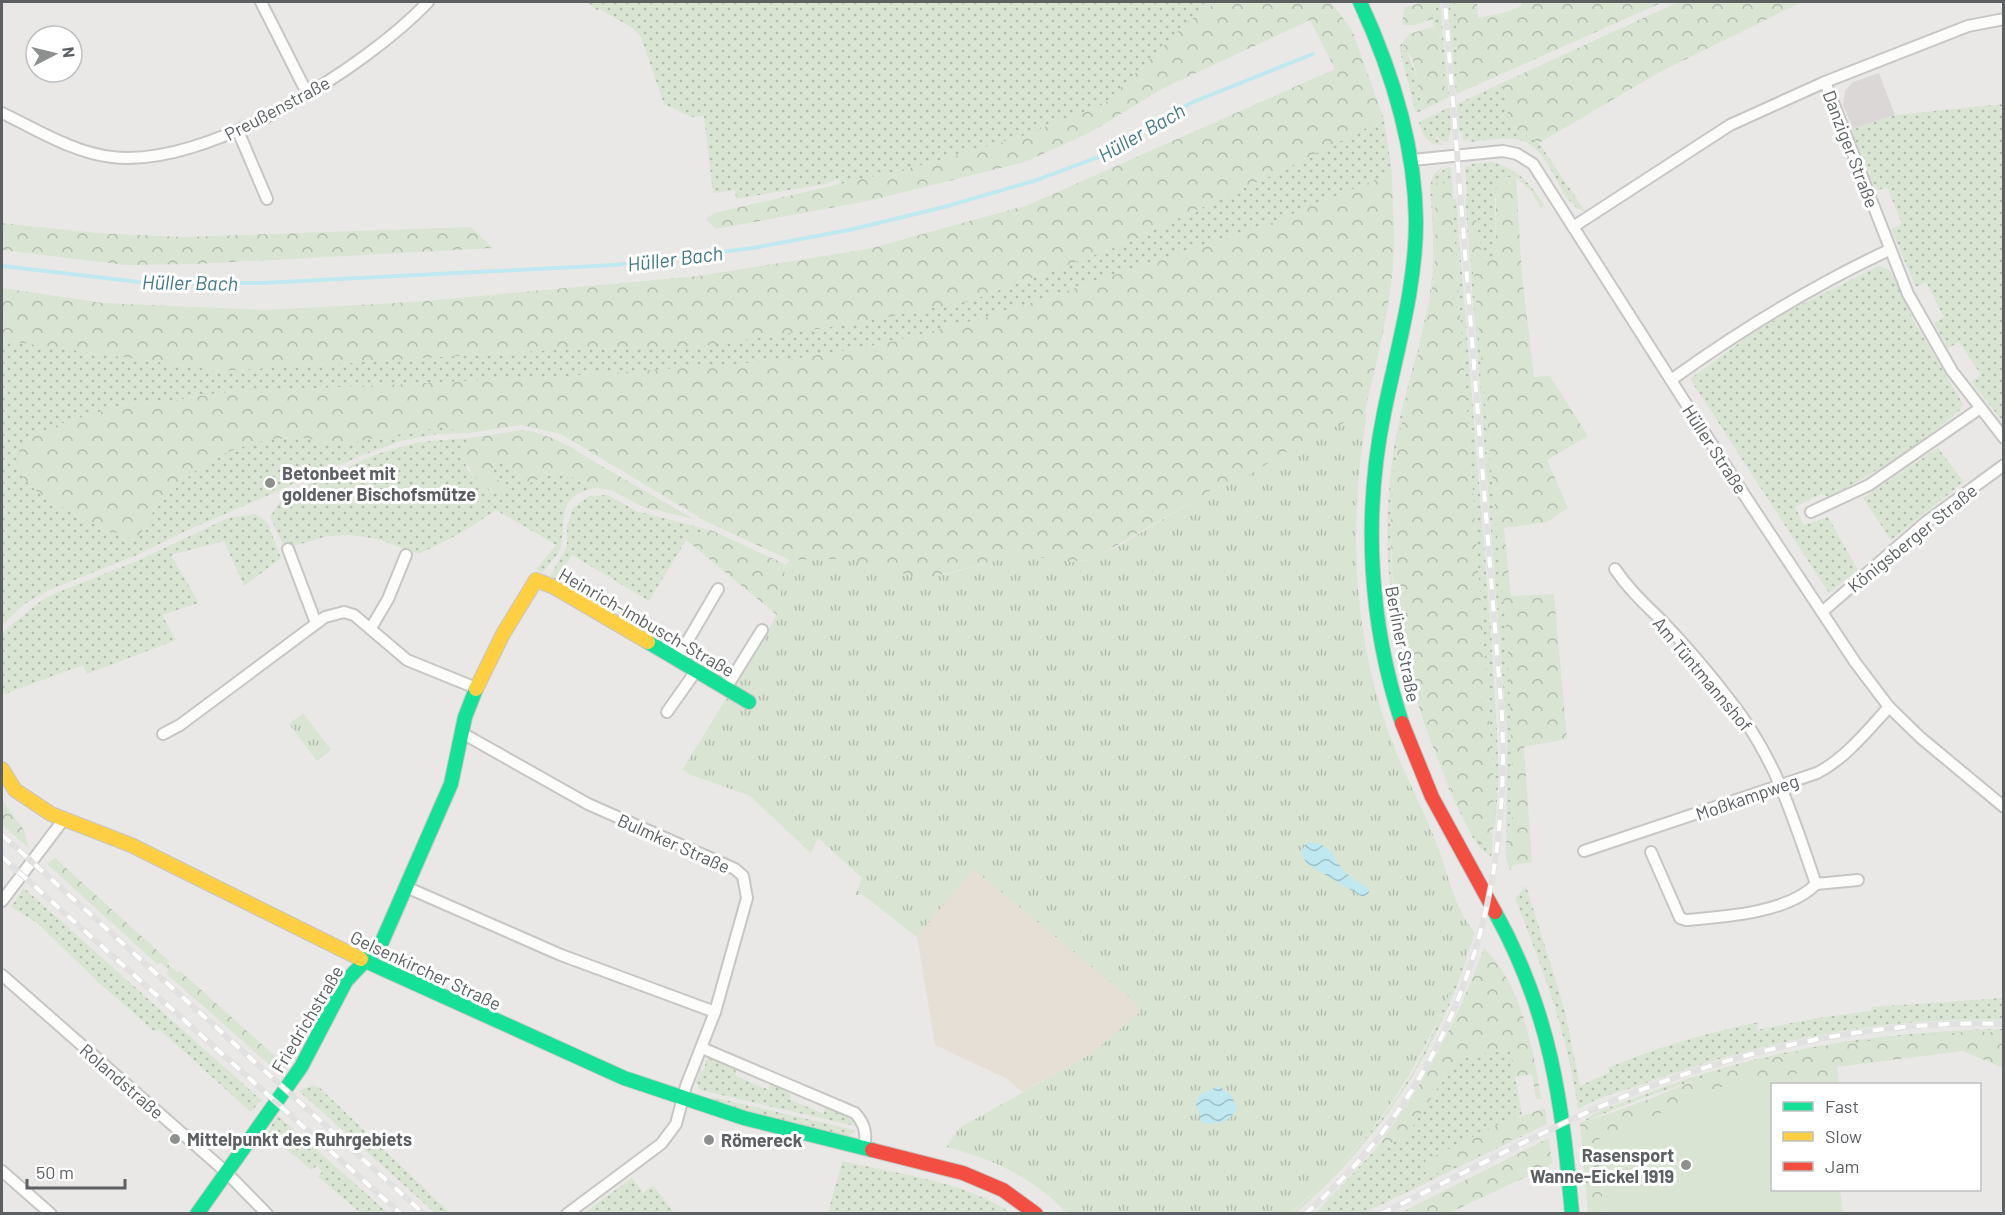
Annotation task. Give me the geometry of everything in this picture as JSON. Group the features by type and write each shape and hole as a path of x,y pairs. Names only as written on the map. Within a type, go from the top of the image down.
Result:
{"street":[{"path":"261,2 307,93"},
{"name":"Preußenstraße","path":"2,113 83,150 122,158 180,150 238,131 307,93 358,61 414,17 428,2"},
{"name":"Berliner Straße","path":"1360,2 1400,102 1412,160 1416,224 1415,255 1375,471 1371,527 1377,619 1399,716 1419,769 1444,821 1520,960 1541,1013 1559,1088 1572,1214"},
{"path":"1825,82 1968,26 2004,19"},
{"name":"Danziger Straße","path":"1573,226 1730,125 1825,82 1908,294 1927,330 1978,409 2004,438"},
{"path":"238,131 267,200"},
{"name":"Hüller Straße","path":"1412,160 1503,151 1517,154 1533,164 1822,612 1889,707 1921,738 2004,807"},
{"path":"1671,381 1768,313 1844,271 1889,250"},
{"path":"1811,512 1869,485 1978,409"},
{"name":"Königsberger Straße","path":"1822,612 1926,522 2004,465"},
{"path":"288,549 316,623"},
{"path":"371,628 388,599 406,555"},
{"name":"Am Tüntmannshof","path":"1615,569 1631,592 1663,622 1731,701 1766,753 1782,785 1816,884"},
{"name":"Heinrich-Imbusch-Straße","path":"365,962 381,944 451,784 465,717 476,688 503,634 536,580 554,587 749,702"},
{"path":"677,659 718,589"},
{"path":"163,734 180,725 325,616 344,612 354,615 407,660 476,688"},
{"path":"726,688 762,630"},
{"path":"667,712 696,671"},
{"name":"Moßkampweg","path":"1584,851 1782,785 1833,764 1889,707"},
{"name":"Bulmker Straße","path":"462,732 588,804 650,833 708,855 743,876 747,898 715,1012 682,1099 676,1124 661,1144 567,1214"},
{"name":"Gelsenkircher Straße","path":"2,769 15,790 25,799 64,819 131,845 365,962 614,1074 682,1099 744,1118 977,1178 1003,1190 1036,1214"},
{"path":"2,902 64,819"},
{"path":"1651,852 1680,918 1686,920 1752,912 1807,894 1816,884 1858,880"},
{"path":"406,887 561,955 715,1012"},
{"name":"Friedrichstraße","path":"197,1214 301,1067 346,981 365,962"},
{"name":"Rolandstraße","path":"2,975 226,1172 267,1214"},
{"path":"702,1047 855,1113 866,1132 864,1148"},
{"path":"2,1171 51,1214"}],"shaded area":[{"path":"1879,73 1895,115 1853,129 1843,105 1845,91 1853,82"},
{"path":"973,869 1137,1004 1141,1012 1091,1054 1022,1092 1007,1079 935,1045 917,937"}],"green space":[{"path":"586,2 1217,2 1189,21 1104,104 1020,137 927,164 840,185 839,178 825,184 736,199 735,190 713,193 704,116 692,117 664,104 641,37 631,27"},
{"path":"1217,2 1331,2 1352,30 1384,119 1281,171 1116,247 969,301 857,323 704,346 550,350 222,371 2,340 2,288 103,303 266,310 413,302 698,276 868,249 1028,205 1335,69 1310,20 1164,88 1089,133 1025,162 868,201 716,229 706,219 714,213 927,164 1020,137 1104,104 1189,21"},
{"path":"1435,2 1440,2 1449,97 1445,99 1439,30 1434,31 1432,14 1436,13"},
{"path":"1435,2 1436,13 1432,14 1433,19 1414,25 1402,25 1404,7"},
{"path":"1448,2 1455,2 1461,92 1456,94"},
{"path":"1455,2 1477,2 1478,18 1507,12 1521,6 1521,2 1663,2 1461,92"},
{"path":"1678,2 1802,2 1660,72 1539,143 1510,125 1502,83"},
{"path":"1433,27 1434,31 1439,30 1445,99 1423,110 1413,60 1402,43 1409,34"},
{"path":"1402,43 1418,84 1423,110 1416,113 1399,47"},
{"path":"1502,83 1510,125 1539,143 1585,211 1576,207 1568,199 1548,165 1531,145 1507,138 1468,142 1477,130 1463,141 1462,132 1459,132 1457,104"},
{"path":"2003,104 2004,416 2001,419 1971,382 1981,375 1959,342 1948,348 1934,323 1944,317 1926,282 1916,287 1891,229 1902,224 1887,187 1876,191 1851,130 1895,115"},
{"path":"1450,107 1451,130 1448,141 1443,142 1432,133 1443,145 1438,145 1424,135 1419,122"},
{"path":"1384,119 1392,173 1269,224 991,316 883,344 788,360 699,367 570,376 218,393 171,401 125,404 57,425 23,440 83,517 117,534 134,539 141,533 153,512 170,493 195,471 223,454 247,445 270,439 305,438 336,445 442,427 469,433 438,434 400,441 358,457 192,528 137,555 49,590 23,605 2,625 2,340 222,371 550,350 704,346 969,301 1116,247 1281,171"},
{"path":"1492,162 1523,178 1545,206 1541,208 1531,191 1516,177 1507,177 1495,198 1496,259 1482,256 1476,219 1468,213 1508,651 1514,809 1506,839 1507,735 1465,198 1467,198 1465,166 1470,166 1481,175 1470,164"},
{"path":"1444,166 1435,178 1445,168 1451,167 1453,199 1456,199 1492,642 1499,771 1495,829 1492,829 1494,788 1451,189 1442,183 1436,184 1435,189 1435,254 1431,293 1401,425 1393,486 1392,573 1396,616 1416,704 1401,653 1392,606 1388,557 1388,507 1397,433 1424,323 1432,278 1431,183 1434,175"},
{"path":"1392,173 1394,241 1390,293 1364,415 1311,437 1241,480 1217,487 1095,558 1074,562 1017,555 929,578 908,577 851,559 790,560 707,522 561,434 521,425 469,433 442,427 336,445 305,438 270,439 247,445 223,454 195,471 170,493 153,512 141,533 134,539 94,524 49,500 29,484 15,464 23,440 57,425 125,404 171,401 218,393 570,376 788,360 883,344 991,316 1269,224"},
{"path":"1506,177 1516,177 1522,275 1534,377 1550,376 1588,436 1547,460 1568,508 1547,522 1504,528 1511,596 1554,594 1567,739 1524,747 1532,862 1514,865 1510,870 1506,847 1514,809 1508,651 1468,212 1476,219 1482,256 1496,258 1496,189"},
{"path":"1442,182 1451,189 1494,788 1492,852 1477,841 1471,832 1430,739 1414,692 1395,596 1391,547 1392,496 1398,445 1432,289 1435,251 1435,184"},
{"path":"2,223 96,233 183,237 471,227 493,248 196,264 125,265 2,250"},
{"path":"1879,266 1890,270 1912,318 1963,404 1960,410 1945,422 1881,467 1830,497 1821,494 1795,507 1804,525 1828,517 1858,570 1829,593 1690,379 1749,336 1794,308"},
{"path":"1367,413 1361,451 1356,528 1359,604 1372,679 1400,762 1439,849 1461,911 1475,933 1473,940 1436,1023 1404,1084 1366,1136 1291,1213 1067,1213 1026,1179 980,1157 946,1147 959,1128 1091,1054 1140,1012 1137,1004 973,869 917,937 863,895 855,895 862,878 818,838 811,853 750,796 689,774 683,769 777,615 786,565 790,560 851,559 917,578 944,575 1017,555 1074,562 1087,560 1115,548 1217,487 1241,480 1311,437"},
{"path":"523,430 547,436 568,446 694,519 643,507 611,490 596,488 559,471 527,484 508,463 497,464 493,471 495,478 505,484 501,494 488,489 472,472 461,453 468,438"},
{"path":"468,438 461,453 468,470 493,493 499,480 495,478 493,471 497,464 508,463 527,484 559,471 596,488 583,491 569,502 565,509 560,549 542,573 536,569 556,545 496,510 463,532 419,554 378,539 351,535 328,536 297,545 283,545 270,517 284,495 377,454 419,442"},
{"path":"1938,448 1964,482 1891,540 1863,498"},
{"path":"608,495 636,511 713,531 700,532 686,540 649,601 572,555 554,581 549,578 567,546 567,525 573,508 589,496"},
{"path":"255,514 267,522 281,558 244,586 224,541 171,555 199,603 162,615 176,640 87,674 83,665 2,695 2,633 42,600 137,561 228,518"},
{"path":"713,531 791,567 800,579 749,662 777,615 686,540 700,532"},
{"path":"303,713 331,750 317,761 289,724"},
{"path":"1433,753 1465,820 1484,847 1492,852 1491,857 1473,838 1450,791"},
{"path":"2,800 24,830 29,848 2,825"},
{"path":"55,858 169,961 167,964 177,972 180,971 285,1065 282,1076 167,974 168,969 161,963 157,964 47,864"},
{"path":"1526,886 1564,1007 1580,1086 1610,1072 1608,1068 1664,1047 1759,1022 1757,1030 1818,1018 1871,1011 1872,1007 2003,998 2003,1020 1912,1022 1867,1027 1777,1044 1689,1068 1602,1098 1578,1109 1561,1028 1515,898"},
{"path":"24,888 261,1100 251,1112 160,1030 154,1031 98,982 36,922 11,907"},
{"path":"1484,948 1508,979 1524,1018 1541,1099 1536,1099 1532,1074 1515,1077 1510,1050 1458,1057 1404,1139 1392,1142 1381,1154 1375,1150 1408,1102 1437,1053 1462,1002"},
{"path":"1469,952 1440,1026 1401,1094 1353,1157 1326,1186 1296,1213 1291,1214 1327,1179 1376,1125 1405,1085 1425,1049"},
{"path":"2003,1029 2003,1032 1894,1038 1789,1056 1737,1068 1685,1084 1584,1122 1599,1111 1677,1082 1768,1056 1861,1039"},
{"path":"1964,1032 2003,1032 2003,1068 1963,1051 1837,1067 1839,1083 1820,1083 1814,1071 1727,1085 1596,1141 1604,1213 1588,1213 1580,1123 1750,1063 1810,1050 1902,1037"},
{"path":"1510,1050 1522,1115 1464,1142 1426,1178 1545,1125 1364,1213 1315,1214 1375,1150 1381,1154 1392,1142 1404,1139 1458,1057"},
{"path":"710,1056 735,1064 736,1076 769,1090 770,1079 789,1088 791,1100 824,1114 825,1103 852,1115 855,1126 700,1090 696,1082 701,1070 704,1071 706,1060"},
{"name":"Rasensport Wanne-Eickel 1919","path":"1814,1071 1820,1083 1771,1083 1771,1191 1840,1191 1843,1213 1604,1213 1596,1141 1727,1085"},
{"path":"313,1085 320,1088 450,1213 435,1213 299,1091"},
{"path":"712,1097 854,1130 854,1132 847,1137 708,1100"},
{"path":"1545,1108 1547,1124 1426,1178 1425,1161 1492,1127"},
{"path":"277,1115 388,1213 361,1213 318,1177 322,1172 317,1166 311,1170 272,1137 268,1132"},
{"path":"1549,1138 1552,1163 1547,1167 1449,1213 1400,1213"},
{"path":"842,1161 952,1186 993,1202 1011,1213 828,1213"},
{"path":"632,1178 643,1193 653,1185 674,1213 584,1213"}],"water":[{"path":"1306,843 1322,845 1332,853 1350,877 1368,888 1369,893 1363,897 1307,864 1301,853"},
{"path":"1219,1086 1231,1095 1237,1109 1230,1118 1222,1122 1202,1123 1196,1104 1199,1095"}],"waterway":[{"name":"Hüller Bach","path":"2,266 148,283 262,283 615,265 753,248 849,230 944,207 1037,180 1109,153 1144,129 1193,102 1313,54"}],"railway":[{"path":"1305,1214 1356,1164 1399,1109 1435,1050 1462,988 1483,923 1496,856 1502,787 1502,716 1445,2"},
{"path":"2,835 424,1214"},
{"path":"2,857 401,1214"},
{"path":"1381,1214 1581,1115 1682,1075 1734,1059 1841,1035 1950,1024 2004,1024"}],"traffic: fast":[{"path":"1360,2 1392,81 1406,136 1415,192 1413,270 1377,452 1372,530 1376,608 1382,647 1402,723"},
{"path":"648,642 749,702"},
{"path":"197,1214 301,1067 346,981 381,944 451,784 465,717 476,689"},
{"path":"1495,912 1514,949 1529,986 1551,1058 1564,1133 1572,1214"},
{"path":"361,959 624,1078 744,1118 872,1150"}],"traffic: slow":[{"path":"476,689 503,634 536,580 554,587 648,642"},
{"path":"2,769 15,790 51,814 131,845 361,959"}],"traffic: jam":[{"path":"1402,723 1432,797 1495,912"},
{"path":"872,1150 963,1173 1003,1190 1036,1214"}],"place":[{"name":"Betonbeet mit goldener Bischofsmütze","path":"270,483"},
{"name":"Mittelpunkt des Ruhrgebiets","path":"175,1139"},
{"name":"Römereck","path":"709,1140"},
{"name":"Rasensport Wanne-Eickel 1919","path":"1686,1165"}]}
